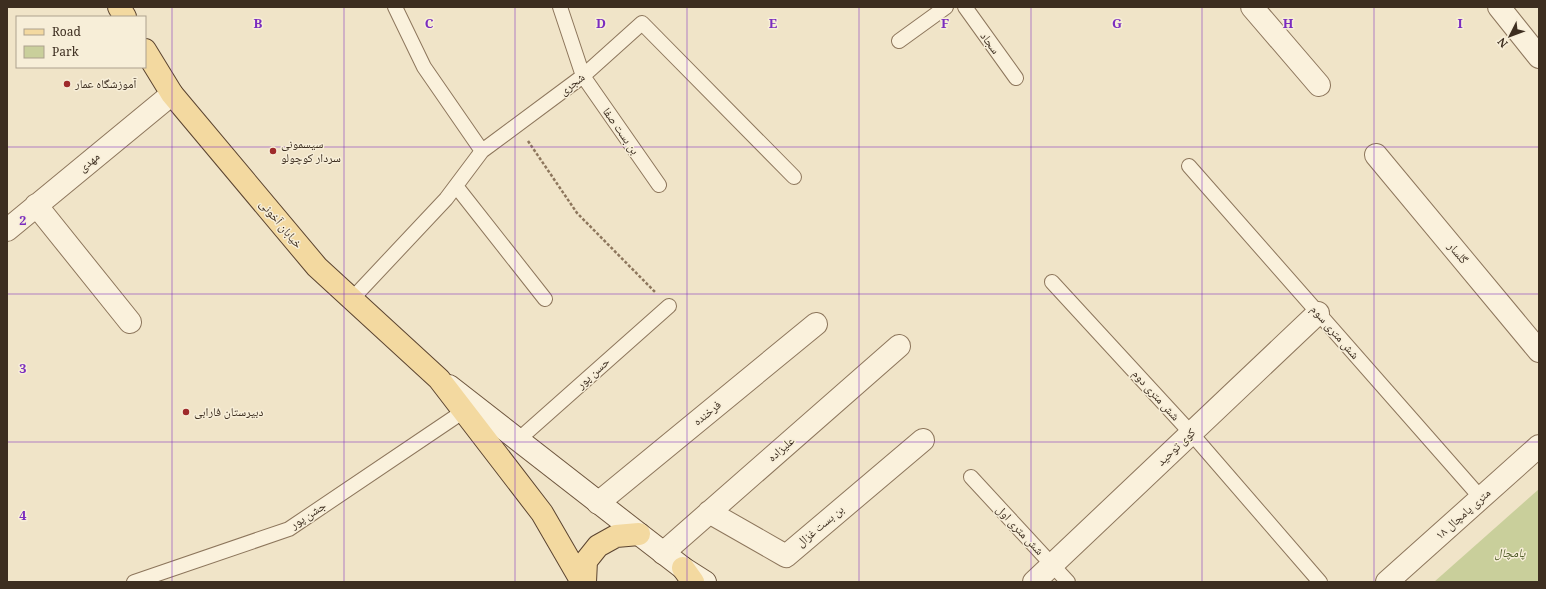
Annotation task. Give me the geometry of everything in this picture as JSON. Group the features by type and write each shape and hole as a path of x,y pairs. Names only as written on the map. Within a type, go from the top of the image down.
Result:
{"main road":[{"path":"119,7 124,16"},
{"name":"خیابان آخونی","path":"146,52 172,94 317,267 440,379 542,513 583,582"},
{"path":"583,582 586,561 598,546 616,536 639,534"}],"street":[{"path":"1252,7 1320,85"},
{"path":"1499,7 1539,57"},
{"name":"مهدی","path":"8,225 36,205 172,94"},
{"name":"گلسار","path":"1376,155 1539,351"},
{"path":"36,205 130,322"},
{"name":"کوی توحید","path":"1034,582 1318,313"},
{"name":"فرخنده","path":"598,503 816,324"},
{"name":"علیزاده","path":"663,553 899,346"},
{"path":"440,379 639,534 688,575 705,582"},
{"name":"بن بست غزال","path":"709,512 786,556 922,440"},
{"name":"۱۸ متری پامچال","path":"1388,582 1539,446"}],"lane":[{"path":"394,7 424,67 482,151"},
{"name":"بن بست صفا","path":"560,7 583,76 659,186"},
{"path":"899,41 946,7"},
{"name":"سجاد","path":"964,7 1016,78"},
{"name":"شجری","path":"352,299 446,199 482,151 583,76 642,23 794,177"},
{"name":"شش متری سوم","path":"1188,166 1481,498"},
{"path":"456,186 546,299"},
{"name":"شش متری دوم","path":"1052,282 1191,433 1320,582"},
{"name":"حسن پور","path":"518,440 669,306"},
{"name":"جشن پور","path":"134,582 289,529 464,411"},
{"name":"شش متری اول","path":"971,477 1068,582"}],"path":[{"path":"517,124 577,213 669,306"}],"green space":[{"name":"پامچال","path":"1539,489 1539,582 1434,582"}],"place":[{"name":"آموزشگاه عمار","path":"67,84"},
{"name":"سیسمونی سردار کوچولو","path":"273,151"},
{"name":"دبیرستان فارابی","path":"186,412"}]}
